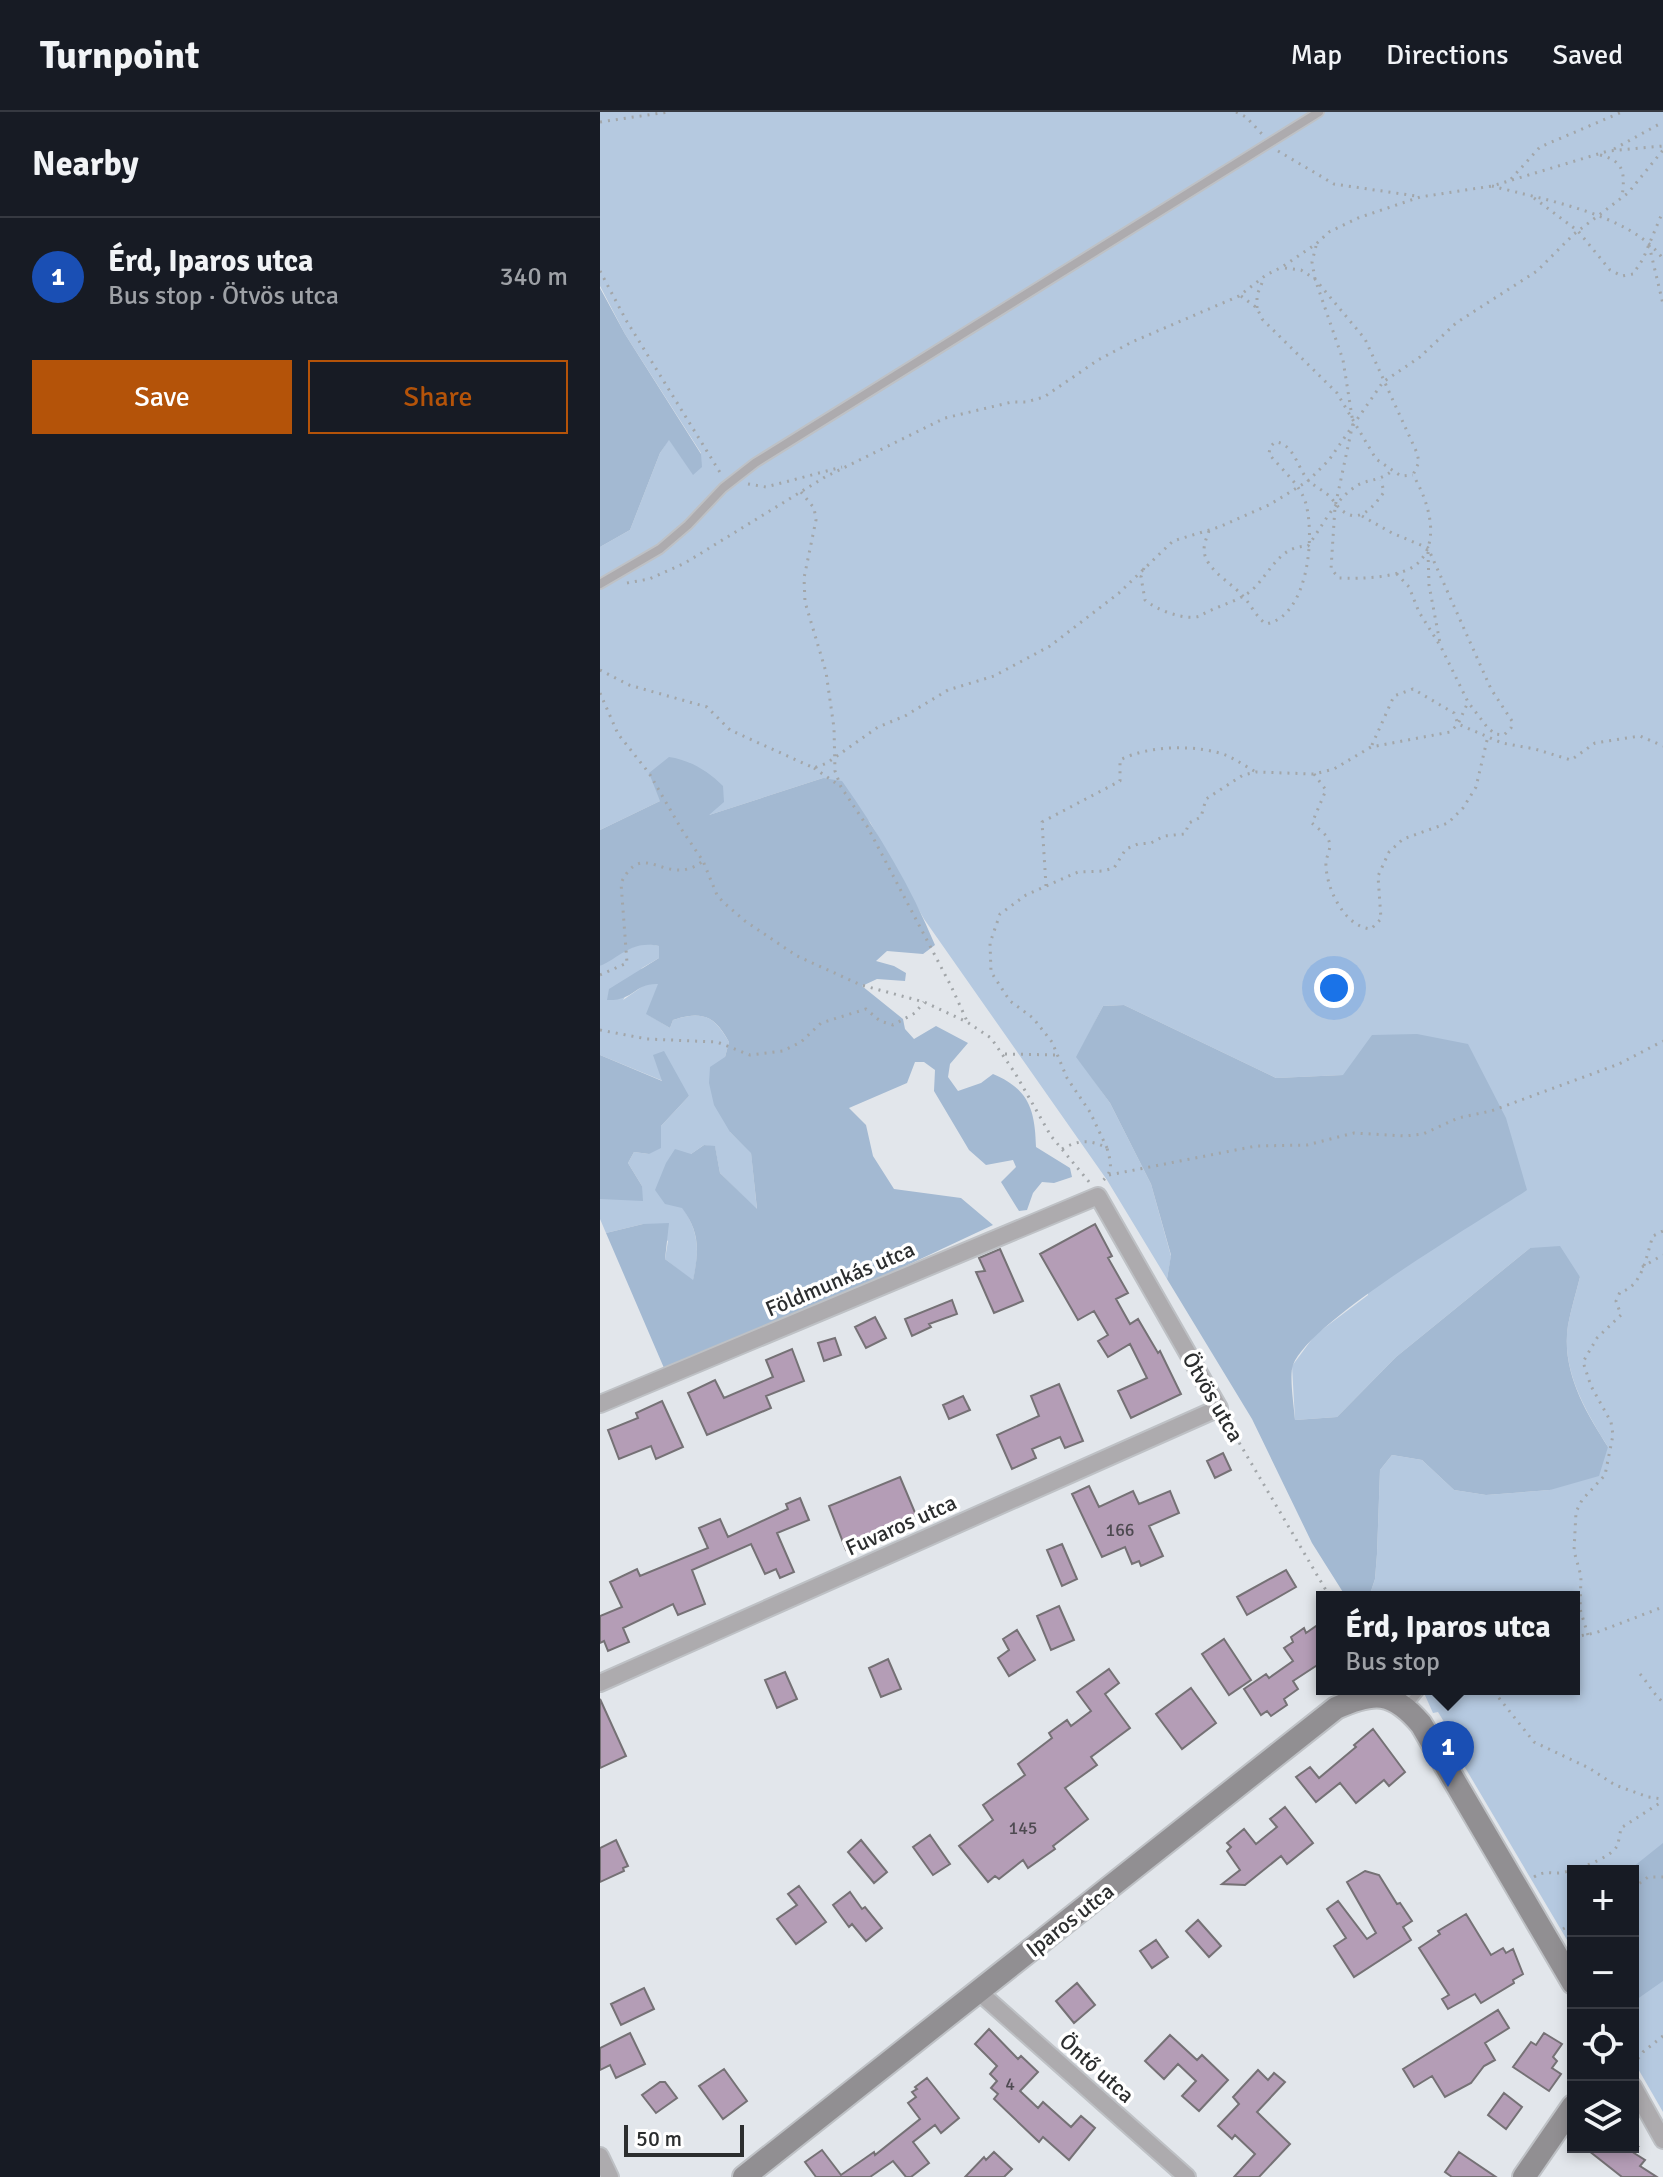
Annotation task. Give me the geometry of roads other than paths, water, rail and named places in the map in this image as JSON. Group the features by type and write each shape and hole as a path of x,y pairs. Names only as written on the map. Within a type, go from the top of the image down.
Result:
{"street":[{"name":"Földmunkás utca","path":"600,1404 1098,1196"},
{"name":"Ötvös utca","path":"1098,1196 1219,1408"},
{"name":"Fuvaros utca","path":"600,1683 1219,1408"},
{"name":"Iparos utca","path":"744,2177 1336,1708 1358,1695"},
{"name":"Iparos utca","path":"1378,1695 1406,1707"},
{"path":"1406,1707 1421,1724 1567,1973"},
{"name":"Öntő utca","path":"979,1992 1187,2177"},
{"path":"1639,2097 1663,2140"},
{"path":"1524,2177 1567,2115"},
{"path":"600,2156 610,2177"}],"lane":[{"path":"600,584 660,549 755,463 1319,112"},
{"path":"1406,1707 1416,1695"}],"place":[{"name":"Érd, Iparos utca","path":"1448,1787"}]}
